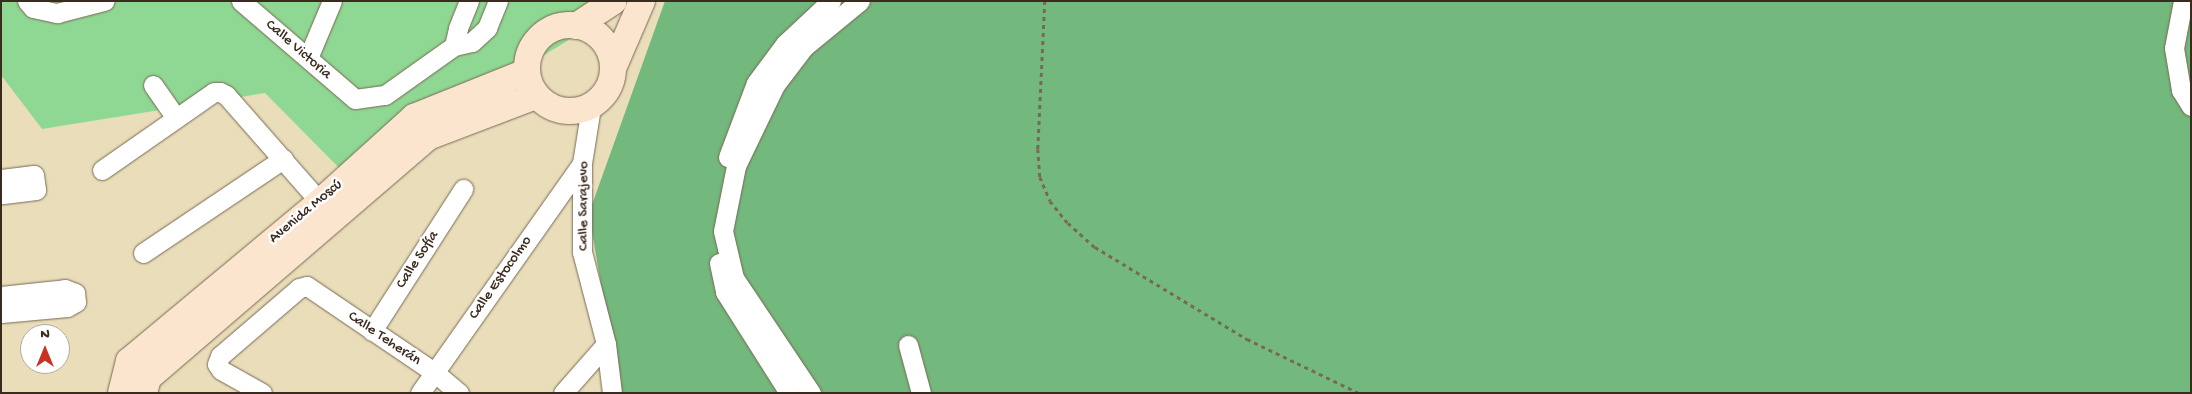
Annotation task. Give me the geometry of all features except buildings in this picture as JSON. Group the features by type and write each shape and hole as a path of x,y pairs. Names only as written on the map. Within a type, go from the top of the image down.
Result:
{"street":[{"path":"26,1 33,8 57,13 95,2"},
{"name":"Calle Victoria","path":"241,1 355,99 385,95 454,46"},
{"path":"308,58 332,1"},
{"path":"469,1 458,28 454,46 472,42 486,28 498,1"},
{"path":"576,26 614,1"},
{"path":"614,66 642,1"},
{"path":"811,393 725,292 714,243 721,177 756,83 791,50 832,1"},
{"path":"791,50 804,47 860,1"},
{"path":"2183,1 2174,48 2181,90 2191,106"},
{"path":"566,24 593,31 604,40 611,52 614,66 613,78 601,99 591,106 576,111 561,111 548,106 536,96 526,72 527,58 532,46 541,35 553,28 566,24"},
{"name":"Avenida Moscú","path":"121,393 129,361 320,202 414,117 526,72"},
{"path":"153,85 176,118"},
{"path":"102,170 214,92 220,92 226,95 320,202"},
{"name":"Avenida Moscú","path":"144,393 148,378 428,137 536,96"},
{"name":"Calle Sarajevo","path":"591,106 582,163 582,252 606,344 612,393"},
{"path":"143,253 283,159"},
{"name":"Calle Estocolmo","path":"420,393 582,163"},
{"path":"1,179 34,176 36,190 1,194"},
{"name":"Calle Sofía","path":"372,331 463,189"},
{"name":"Calle Teherán","path":"262,393 221,370 217,364 220,356 299,288 307,286 434,372 459,393"},
{"path":"1,296 65,289 75,293 76,302 67,307 1,313"},
{"path":"190,309 208,327"},
{"path":"768,342 789,393"},
{"path":"564,393 606,344"},
{"path":"908,344 922,393"}],"path":[{"path":"1046,1 1038,149 1040,177 1050,201 1068,223 1111,257 1247,340 1359,393"}],"green space":[{"path":"1,1 622,1 582,32 397,144 352,181 265,93 42,129 1,75"},
{"path":"665,1 2191,1 2191,393 619,393 589,213"}]}
